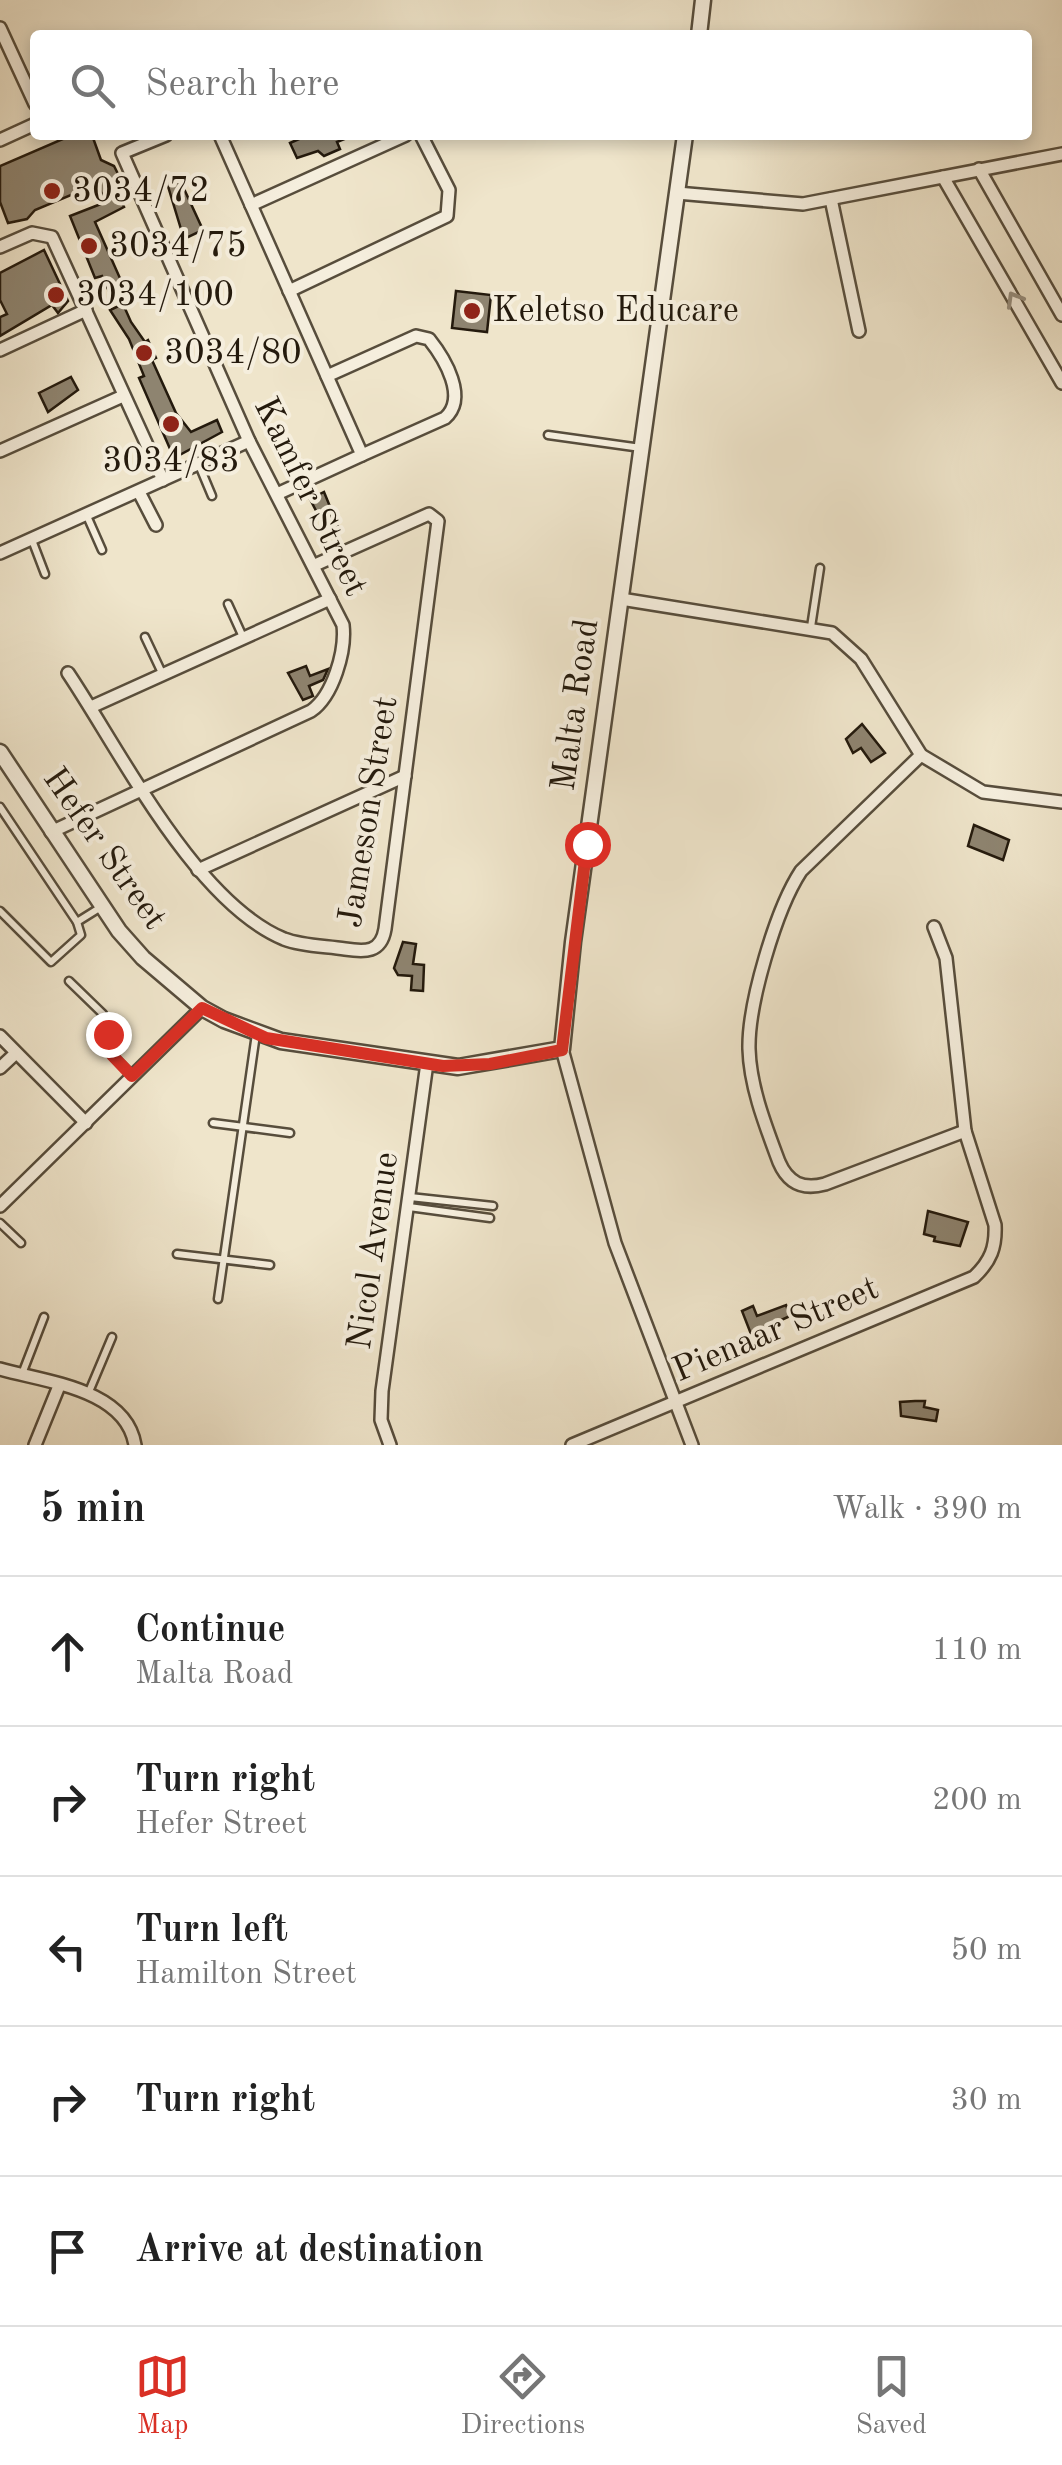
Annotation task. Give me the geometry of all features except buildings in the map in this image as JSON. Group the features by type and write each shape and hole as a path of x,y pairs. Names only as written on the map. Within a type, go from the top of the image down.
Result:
{"street":[{"path":"700,30 704,0"},
{"path":"1,35 30,94"},
{"path":"0,140 30,126"},
{"name":"Kamfer Street","path":"51,832 322,704 344,635 315,566 249,441 122,153 154,140"},
{"path":"222,140 362,454"},
{"path":"251,205 395,140"},
{"path":"289,291 446,216 449,190 424,140"},
{"name":"Malta Road","path":"684,140 573,942 562,1050 615,1243 692,1445"},
{"path":"677,194 786,204 1062,154"},
{"path":"979,169 1062,316"},
{"path":"943,176 1062,384"},
{"path":"830,199 858,331"},
{"path":"0,247 32,233 52,237 163,480"},
{"path":"0,350 86,310"},
{"path":"277,494 445,418 453,410 457,394 429,339 416,336 327,376"},
{"path":"0,451 123,396"},
{"path":"0,554 249,441"},
{"path":"139,492 156,526"},
{"name":"Jameson Street","path":"68,673 212,888 280,938 370,951 384,938 438,521 430,514 315,566"},
{"path":"91,707 330,599"},
{"path":"621,599 832,633 853,649 921,756 984,792 1062,802"},
{"name":"Hefer Street","path":"0,752 101,906 143,958 202,1008 256,1034 427,1063 472,1066 562,1050"},
{"path":"921,756 800,871 791,886 765,962 749,1051 778,1162 788,1178 803,1186 826,1184 965,1131 946,958 934,927"},
{"path":"198,870 405,776"},
{"path":"0,1206 202,1008"},
{"path":"0,1036 86,1123"},
{"path":"0,1068 16,1052"},
{"name":"Nicol Avenue","path":"390,1445 382,1420 382,1392 427,1063"},
{"name":"Pienaar Street","path":"572,1445 974,1276 992,1254 995,1224 965,1131"},
{"path":"0,1368 88,1396 122,1412 135,1445"},
{"path":"35,1445 60,1386"}],"lane":[{"path":"548,435 642,449"},
{"path":"199,464 212,496"},
{"path":"87,516 102,550"},
{"path":"32,540 46,574"},
{"path":"811,627 820,568"},
{"path":"228,604 243,638"},
{"path":"145,637 162,674"},
{"path":"0,807 77,922 80,936 51,962 0,910"},
{"path":"77,922 101,906"},
{"path":"69,981 103,1014 112,1055 132,1076"},
{"path":"218,1300 256,1034"},
{"path":"213,1123 290,1133"},
{"path":"408,1202 493,1206"},
{"path":"408,1202 490,1218"},
{"path":"0,1222 21,1243"},
{"path":"177,1254 270,1266"},
{"path":"21,1375 44,1317"},
{"path":"88,1396 112,1337"}],"place":[{"name":"3034/72","path":"52,191"},
{"name":"3034/75","path":"89,246"},
{"name":"3034/100","path":"56,295"},
{"name":"Keletso Educare","path":"472,311"},
{"name":"3034/80","path":"144,353"},
{"name":"3034/83","path":"171,424"}],"route":[{"path":"108,1034 112,1055 132,1076 202,1008 266,1038 443,1066 490,1064 562,1050 587,844"}]}
